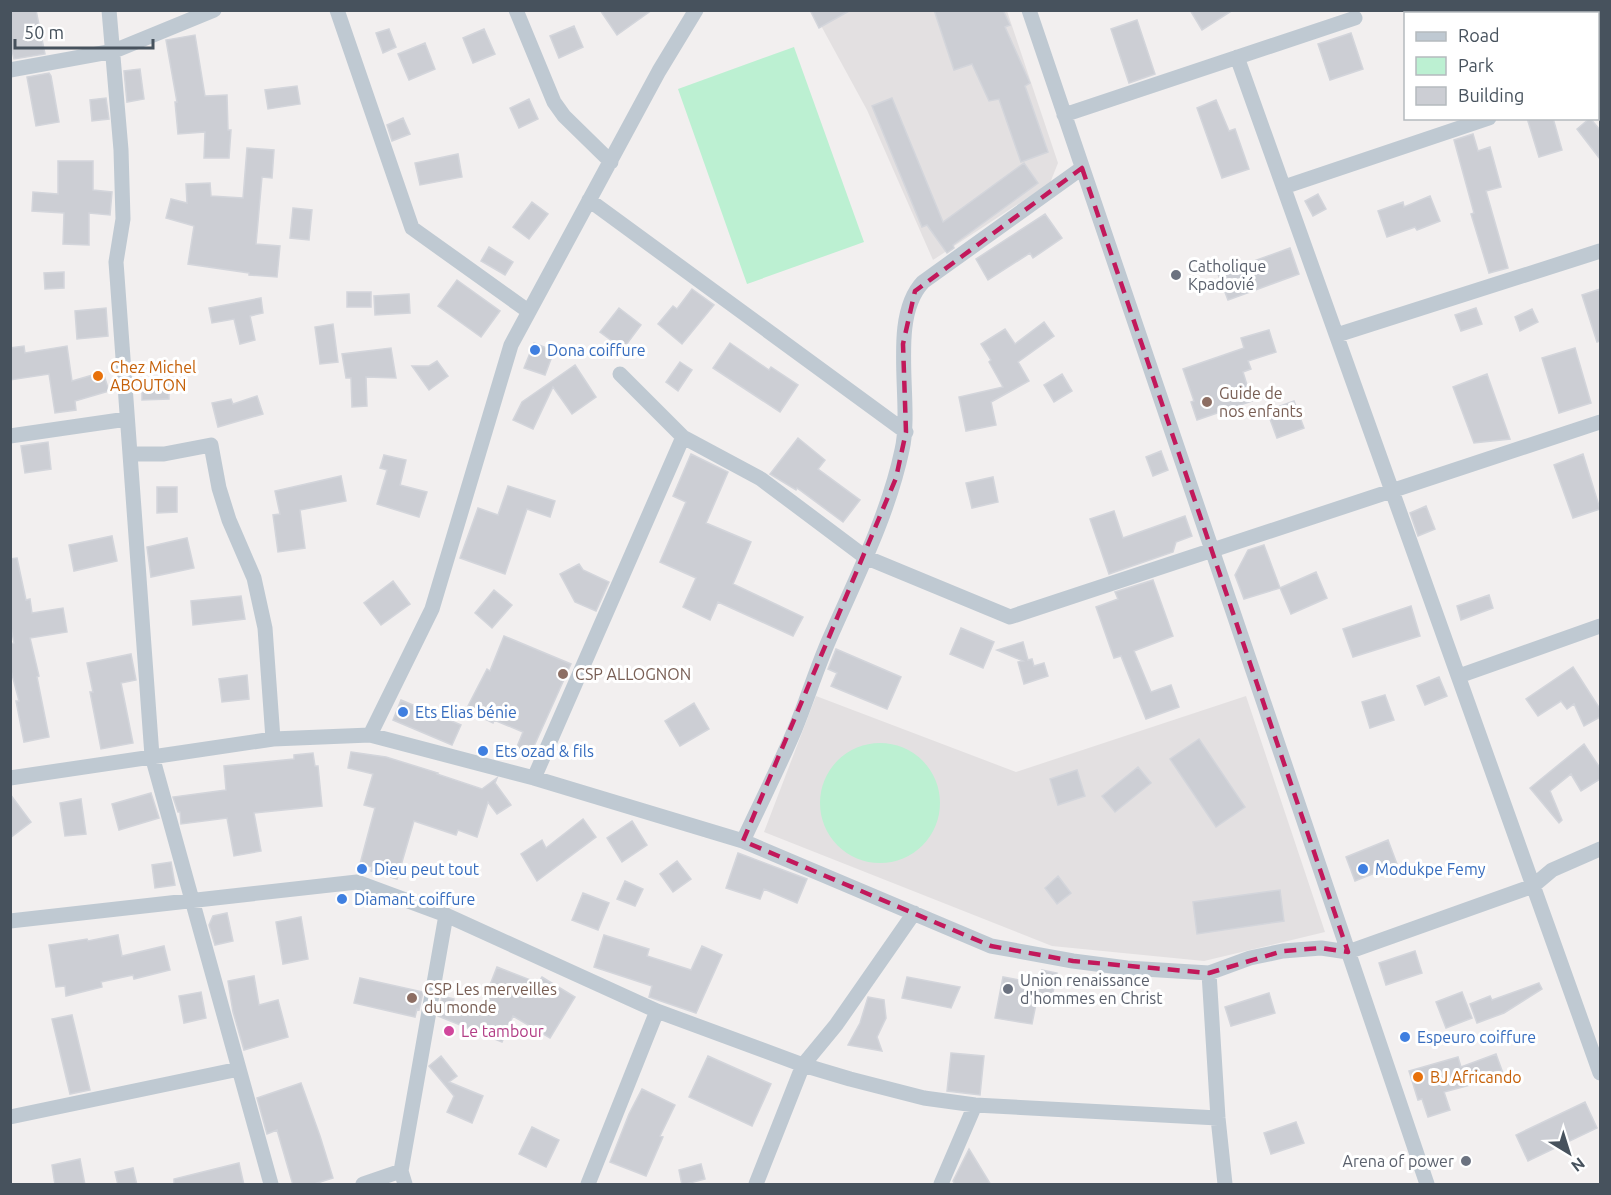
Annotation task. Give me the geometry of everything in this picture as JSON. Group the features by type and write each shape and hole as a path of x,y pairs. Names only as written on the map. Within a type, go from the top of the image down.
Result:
{"street":[{"path":"109,10 121,150 123,219 116,262 152,756 271,1185"},
{"path":"10,70 114,51 214,10"},
{"path":"337,10 412,228 528,311"},
{"path":"516,10 554,102 564,116 611,162"},
{"path":"370,735 432,609 511,345 659,71 696,10"},
{"path":"1029,10 1427,1185"},
{"path":"1064,115 1355,18"},
{"path":"1237,57 1600,1073"},
{"path":"1284,187 1483,120"},
{"path":"743,841 795,730 816,671 884,514 896,478 906,432 903,344 907,315 915,291 923,282 1082,168"},
{"path":"589,200 906,432"},
{"path":"1337,335 1600,251"},
{"path":"620,374 683,437 762,479 865,557 1010,618 1600,422"},
{"path":"10,436 127,419"},
{"path":"534,778 683,437"},
{"path":"130,454 164,454 211,445 219,488 229,520 254,578 265,628 273,739"},
{"path":"1459,676 1600,626"},
{"path":"10,778 273,739 370,735 534,778 743,841 991,946 1127,968 1209,973 1250,958 1283,951 1321,948 1348,952 1533,886 1552,870 1600,849"},
{"path":"10,921 357,882 446,915 657,1011 803,1065 924,1098 975,1106 1218,1118"},
{"path":"756,1185 803,1065 836,1025 914,913"},
{"path":"363,1185 403,1178 446,915"},
{"path":"1209,973 1218,1118 1225,1185"},
{"path":"588,1185 657,1011"},
{"path":"10,1117 238,1069"},
{"path":"941,1185 975,1106"}],"highlighted area":[{"path":"1082,168 1348,952 1321,948 1283,951 1209,973 1073,961 991,946 743,841 896,478 906,432 903,344 915,291"}],"shaded area":[{"path":"813,11 1007,11 1058,163 1050,183 933,260 867,110"},
{"path":"816,696 1016,772 1246,696 1325,932 1204,961 1052,946 764,832"}],"green space":[{"path":"794,47 864,242 747,284 678,89"},
{"path":"880,743 903,748 922,761 935,780 940,803 935,826 922,845 903,858 880,863 857,858 838,845 825,826 820,803 825,780 838,761 857,748"}],"building":[{"path":"10,10 36,10 45,54 14,59 10,42"},
{"path":"600,10 652,10 617,35"},
{"path":"810,10 851,10 819,28"},
{"path":"934,10 1003,10 1010,25 1005,27 1030,83 1025,86 1048,152 1021,162 999,99 989,101 972,64 954,70"},
{"path":"1190,10 1233,10 1202,30"},
{"path":"1137,20 1155,74 1129,83 1111,29"},
{"path":"574,26 583,47 559,58 550,36"},
{"path":"389,29 396,47 383,53 376,33"},
{"path":"484,29 495,54 473,63 463,38"},
{"path":"1351,33 1363,69 1330,80 1318,44"},
{"path":"195,35 205,96 227,95 228,130 231,130 229,158 204,158 205,132 178,134 175,102 177,102 166,40"},
{"path":"425,43 435,69 409,80 398,54"},
{"path":"140,69 144,99 127,102 124,71"},
{"path":"49,73 59,122 36,126 27,77"},
{"path":"297,86 300,104 268,109 265,90"},
{"path":"106,98 109,119 92,121 90,100"},
{"path":"892,98 943,222 1024,163 1038,183 953,245 954,248 947,253 927,225 922,227 872,106"},
{"path":"529,99 538,119 519,128 510,108"},
{"path":"1216,100 1229,131 1235,129 1249,169 1222,178 1197,108"},
{"path":"403,118 410,134 392,141 387,125"},
{"path":"1528,120 1554,120 1562,150 1539,157"},
{"path":"1588,120 1592,120 1600,130 1600,159 1577,129"},
{"path":"1473,134 1478,151 1490,147 1501,187 1486,191 1508,268 1489,273 1471,214 1474,213 1454,140"},
{"path":"247,148 274,150 272,178 262,177 256,244 280,246 277,277 249,275 249,273 188,264 194,226 166,218 171,199 187,203 186,184 210,183 211,196 243,198"},
{"path":"458,154 462,177 420,185 415,163"},
{"path":"58,161 93,161 93,190 112,192 110,215 89,213 89,245 63,244 64,213 32,211 33,192 58,194"},
{"path":"1318,194 1326,209 1313,216 1305,201"},
{"path":"1430,196 1440,221 1417,230 1415,227 1387,237 1378,211 1403,202 1404,207"},
{"path":"532,202 548,214 529,239 513,227"},
{"path":"293,208 312,210 309,240 290,238"},
{"path":"1045,214 1062,238 1033,258 1030,253 988,280 976,259"},
{"path":"489,247 513,262 505,275 481,261"},
{"path":"1290,248 1299,274 1228,300 1218,274"},
{"path":"64,272 64,288 45,289 44,273"},
{"path":"457,280 500,311 481,337 438,306"},
{"path":"692,289 714,305 682,344 658,324 673,306 677,309"},
{"path":"1600,289 1600,341 1597,342 1582,295"},
{"path":"347,292 371,292 371,307 347,307"},
{"path":"409,294 410,313 375,315 374,296"},
{"path":"261,298 263,313 250,316 255,340 240,344 234,319 212,323 209,308"},
{"path":"106,308 108,336 77,339 75,311"},
{"path":"619,308 641,325 623,349 600,332"},
{"path":"1476,308 1482,324 1461,331 1455,315"},
{"path":"1532,309 1538,322 1520,331 1515,317"},
{"path":"1044,322 1054,336 1018,362 1029,381 991,402 996,425 966,431 959,397 1003,387 981,344 1005,329 1015,344"},
{"path":"333,324 338,362 320,364 315,327"},
{"path":"1269,330 1276,352 1248,361 1251,369 1243,372 1252,401 1197,420 1191,402 1194,401 1183,369 1244,348 1241,338"},
{"path":"534,343 554,351 545,375 524,368"},
{"path":"730,343 769,370 771,367 798,385 780,412 713,368"},
{"path":"24,346 25,353 67,346 72,381 103,372 109,391 75,401 76,410 55,413 49,374 10,380 10,348"},
{"path":"391,348 396,378 366,377 367,406 352,407 351,378 346,378 342,354"},
{"path":"1575,348 1591,403 1559,413 1542,358"},
{"path":"437,361 448,376 429,390 412,366 429,366"},
{"path":"680,362 692,370 678,391 666,382"},
{"path":"575,365 596,397 572,414 553,387 533,429 513,420 522,402"},
{"path":"1062,374 1072,391 1054,402 1044,385"},
{"path":"1487,374 1510,439 1474,443 1453,387"},
{"path":"169,378 169,399 142,400 142,379"},
{"path":"257,396 263,414 218,427 212,403 231,399 233,404"},
{"path":"1294,401 1304,428 1277,438 1267,411"},
{"path":"798,438 825,460 818,469 860,500 843,522 797,488 796,490 770,474"},
{"path":"48,442 51,469 25,473 21,446"},
{"path":"1161,451 1168,470 1153,476 1146,457"},
{"path":"691,454 728,472 706,523 751,542 733,584 803,617 793,636 718,602 710,620 683,607 696,578 660,562 686,502 673,496"},
{"path":"1583,454 1600,509 1573,518 1554,465"},
{"path":"384,455 406,460 400,485 427,492 419,517 377,504 387,470 380,468"},
{"path":"341,476 346,501 300,510 305,548 278,552 273,515 280,514 275,491"},
{"path":"993,477 998,502 972,508 966,483"},
{"path":"508,486 555,501 550,517 527,509 505,574 460,558 478,508 498,515"},
{"path":"157,487 177,487 177,512 157,513"},
{"path":"1426,506 1435,529 1418,536 1410,513"},
{"path":"1114,511 1123,538 1185,516 1192,536 1176,542 1173,552 1109,574 1090,519"},
{"path":"112,536 117,561 74,571 69,545"},
{"path":"187,538 194,568 151,577 147,547"},
{"path":"1264,545 1280,588 1244,599 1235,575 1248,550"},
{"path":"17,558 26,600 30,599 32,613 63,608 67,632 30,638 49,737 24,742 16,701 19,701 10,667 10,644 14,643 10,622 10,559"},
{"path":"579,564 583,570 609,582 596,611 575,602 560,574"},
{"path":"1316,572 1327,598 1291,614 1280,588"},
{"path":"1153,580 1173,636 1134,651 1151,692 1171,685 1179,707 1146,719 1121,656 1114,658 1096,607 1118,599 1115,592"},
{"path":"393,581 410,604 381,625 364,603"},
{"path":"494,590 512,605 492,628 475,613"},
{"path":"1489,595 1493,608 1461,620 1457,606"},
{"path":"241,596 245,619 193,625 191,601"},
{"path":"1411,606 1420,636 1353,657 1343,629"},
{"path":"961,628 994,642 983,668 950,654"},
{"path":"504,636 571,664 530,755 516,749 523,732 494,720 493,723 466,710 487,669 490,671"},
{"path":"1023,642 1028,660 1032,659 1034,666 1044,663 1048,676 1024,684 1018,662 1023,661 997,650"},
{"path":"836,649 901,677 887,709 831,686 837,673 828,669"},
{"path":"131,654 136,680 121,683 133,743 101,749 87,663"},
{"path":"1573,667 1600,709 1600,717 1584,726 1574,704 1567,709 1561,701 1538,716 1526,699"},
{"path":"247,675 249,699 222,702 219,679"},
{"path":"1439,677 1447,696 1425,705 1417,686"},
{"path":"1385,695 1394,720 1370,728 1362,702"},
{"path":"401,700 461,725 452,745 393,720"},
{"path":"694,703 709,729 680,746 665,721"},
{"path":"1199,739 1245,807 1216,827 1170,759"},
{"path":"1584,744 1600,768 1600,779 1581,791 1571,774 1550,791 1562,820 1559,823 1530,788"},
{"path":"351,752 386,757 482,789 497,778 495,783 511,805 497,814 488,802 477,837 458,830 456,835 414,821 397,879 371,871 372,867 360,864 375,808 364,805 373,774 348,768"},
{"path":"313,753 315,766 318,766 322,806 254,813 261,851 234,856 227,818 181,824 180,812 178,812 173,797 226,790 224,766 294,759 294,755"},
{"path":"1138,767 1151,783 1115,812 1102,796"},
{"path":"1077,770 1085,796 1058,805 1050,779"},
{"path":"151,793 159,818 119,830 112,804"},
{"path":"10,794 31,822 10,838"},
{"path":"81,799 86,834 65,836 60,803"},
{"path":"583,819 596,837 537,881 521,854 542,840 546,848"},
{"path":"632,821 647,845 622,862 607,838"},
{"path":"1388,840 1397,864 1355,881 1346,857"},
{"path":"738,853 807,879 797,903 764,889 760,899 726,888"},
{"path":"677,861 691,879 673,892 660,874"},
{"path":"171,862 175,885 155,888 152,865"},
{"path":"1058,876 1071,893 1057,904 1045,888"},
{"path":"625,881 643,889 635,906 617,899"},
{"path":"1280,890 1284,921 1197,934 1193,902"},
{"path":"583,893 609,903 598,930 572,920"},
{"path":"227,913 233,941 215,945 209,925 213,916"},
{"path":"301,917 308,959 283,964 276,922"},
{"path":"118,935 122,956 164,946 170,970 134,979 133,975 101,982 102,987 66,996 65,986 56,987 49,945"},
{"path":"604,935 649,949 647,956 691,970 702,946 722,955 696,1013 649,997 652,986 594,967"},
{"path":"1415,951 1422,973 1386,985 1379,963"},
{"path":"497,967 538,983 542,977 575,997 550,1038 513,1016 502,1042 438,1016 442,996 454,999 453,1002 479,1013"},
{"path":"1042,970 1057,973 1052,997 1038,994 1032,1024 995,1018 1003,977 1040,984"},
{"path":"254,976 259,1005 278,1000 288,1037 244,1050 233,1012 228,981"},
{"path":"907,977 960,987 951,1008 902,998"},
{"path":"360,978 423,992 415,1017 354,1003"},
{"path":"1539,983 1542,989 1504,1013 1477,1023 1470,1004 1490,996 1492,1000"},
{"path":"201,992 206,1018 184,1023 179,996"},
{"path":"1462,992 1472,1018 1446,1028 1436,1002"},
{"path":"1269,993 1275,1013 1231,1026 1225,1007"},
{"path":"868,997 884,1000 886,1018 877,1037 882,1051 848,1045 860,1023"},
{"path":"72,1015 90,1090 70,1094 52,1019"},
{"path":"951,1053 984,1056 980,1095 947,1091"},
{"path":"1496,1054 1504,1076 1444,1092 1450,1110 1428,1117 1422,1099 1418,1100 1409,1071 1458,1057 1461,1067"},
{"path":"441,1056 457,1076 449,1082 483,1096 472,1123 447,1112 454,1096 429,1066"},
{"path":"708,1056 771,1084 752,1126 689,1097"},
{"path":"301,1083 333,1178 311,1185 293,1185 277,1130 267,1134 257,1098"},
{"path":"642,1089 675,1105 660,1136 663,1137 646,1176 610,1162 629,1114"},
{"path":"1585,1102 1597,1128 1528,1161 1516,1135"},
{"path":"1296,1122 1304,1143 1271,1154 1264,1133"},
{"path":"532,1127 559,1140 546,1167 519,1154"},
{"path":"969,1149 991,1185 955,1185 953,1181"},
{"path":"80,1159 85,1185 55,1185 52,1165"},
{"path":"239,1163 244,1185 174,1185 174,1179"},
{"path":"701,1164 705,1179 682,1185 679,1170"},
{"path":"133,1168 137,1185 118,1185 115,1172"}],"place":[{"name":"Catholique Kpadovié","path":"1176,275"},
{"name":"Dona coiffure","path":"535,350"},
{"name":"Chez Michel ABOUTON","path":"98,376"},
{"name":"Guide de nos enfants","path":"1207,402"},
{"name":"CSP ALLOGNON","path":"563,674"},
{"name":"Ets Elias bénie","path":"403,712"},
{"name":"Ets ozad & fils","path":"483,751"},
{"name":"Dieu peut tout","path":"362,869"},
{"name":"Modukpe Femy","path":"1363,869"},
{"name":"Diamant coiffure","path":"342,899"},
{"name":"Union renaissance d'hommes en Christ","path":"1008,989"},
{"name":"CSP Les merveilles du monde","path":"412,998"},
{"name":"Le tambour","path":"449,1031"},
{"name":"Espeuro coiffure","path":"1405,1037"},
{"name":"BJ Africando","path":"1418,1077"},
{"name":"Arena of power","path":"1466,1161"}]}
